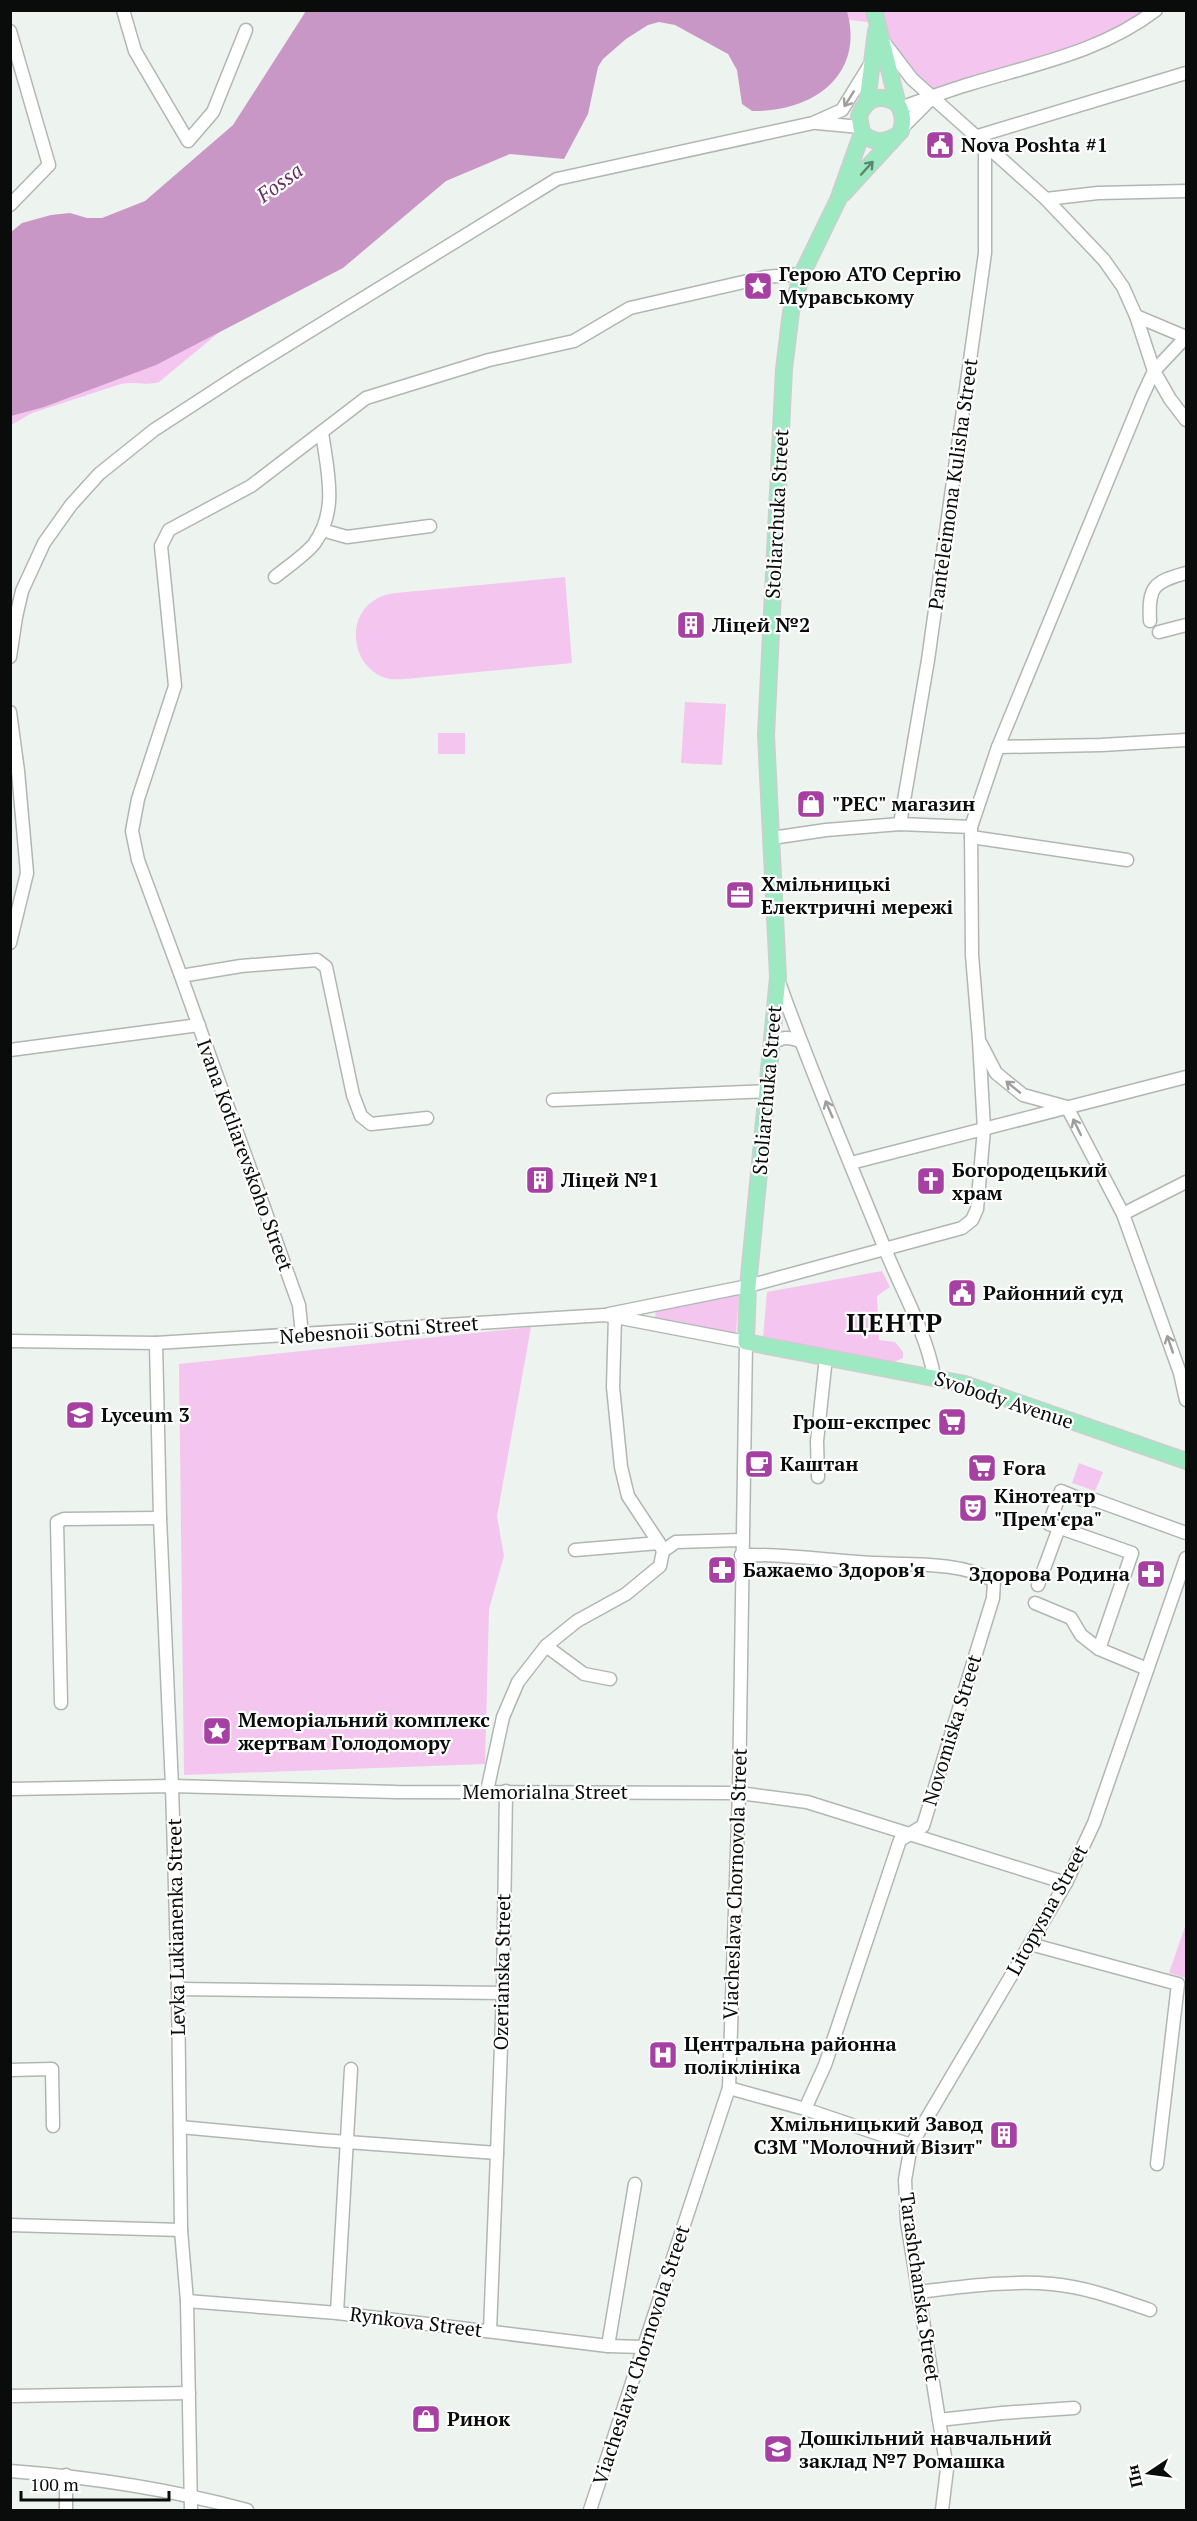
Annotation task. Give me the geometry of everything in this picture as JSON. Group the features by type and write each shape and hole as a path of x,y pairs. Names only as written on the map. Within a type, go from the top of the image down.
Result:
{"main road":[{"path":"838,200 900,131 903,117 875,16"},
{"path":"838,200 861,130 859,116 867,102 875,16"},
{"path":"867,102 882,97 899,106"},
{"path":"861,130 876,141 883,141 900,131"},
{"name":"Stoliarchuka Street","path":"746,1342 748,1286 778,977 766,735 784,369 791,312 802,274 838,200"},
{"name":"Svobody Avenue","path":"746,1342 965,1384 1186,1461"}],"street":[{"path":"123,10 135,51 188,141 213,112 246,30"},
{"path":"899,106 937,100 1095,45 1119,35 1156,10"},
{"path":"10,31 49,165 10,204"},
{"path":"881,39 912,79 1046,199 1104,260 1123,287 1136,316 1154,371 1170,399 1186,420"},
{"path":"10,657 22,591 45,543 71,505 99,474 154,430 240,374 558,179 813,123 842,110 872,61"},
{"path":"981,139 1186,73"},
{"path":"900,131 937,100"},
{"path":"813,123 838,123 861,130"},
{"name":"Panteleimona Kulisha Street","path":"900,824 928,660 985,253 981,139"},
{"path":"1046,199 1098,193 1186,191"},
{"name":"Ivana Kotliarevskoho Street","path":"302,1335 299,1305 138,860 132,831 138,799 175,686 161,546 169,530 251,486 366,398 489,360 574,342 630,308 765,277 802,274"},
{"path":"487,1791 503,1717 518,1682 546,1646 577,1621 626,1594 660,1566 661,1547 628,1496 621,1467 613,1387 610,1316 748,1286 962,1228 972,1220 977,1209 984,1130 972,955 971,832 998,747 1154,371 1186,337 1136,316"},
{"path":"275,577 313,545 322,530 331,502 322,432"},
{"path":"322,530 347,537 430,526"},
{"path":"1150,621 1149,599 1153,589 1166,579 1186,573"},
{"path":"1159,632 1186,625"},
{"path":"10,712 14,772 27,873 10,943"},
{"path":"998,747 1101,745 1186,740"},
{"path":"772,838 826,830 900,824 971,832 1126,860"},
{"path":"181,976 241,966 317,960 326,967 353,1095 361,1116 371,1124 427,1118"},
{"path":"778,977 800,1041 885,1250 930,1352 933,1377"},
{"path":"10,1050 199,1025"},
{"path":"771,1044 781,1038 790,1037 800,1041"},
{"path":"979,1040 996,1073 1023,1095 1067,1107 1123,1214 1177,1363 1186,1400"},
{"path":"851,1163 1186,1077"},
{"path":"553,1101 768,1091"},
{"path":"1123,1214 1186,1182"},
{"name":"Nebesnoii Sotni Street","path":"10,1341 156,1343 610,1316 746,1342"},
{"name":"Viacheslava Chornovola Street","path":"590,2511 729,2088 739,1794 741,1540 746,1342"},
{"name":"Levka Lukianenka Street","path":"156,1343 160,1518 172,1786 178,1989 181,2230 187,2301 191,2511"},
{"path":"818,1477 817,1441 826,1357"},
{"path":"1099,1649 1132,1552 1049,1524 1061,1491 1083,1500 1095,1500 1186,1533"},
{"path":"61,1703 57,1522 64,1519 160,1518"},
{"path":"1038,1585 1059,1528"},
{"path":"575,1550 661,1547 676,1542 741,1540"},
{"name":"Novomiska Street","path":"741,1555 768,1554 954,1567 979,1572 994,1581 993,1598 923,1826 900,1840 825,2065 805,2109"},
{"name":"Litopysna Street","path":"911,2145 1066,1884 1094,1822 1186,1557"},
{"path":"1035,1603 1071,1618 1081,1635 1099,1649 1147,1670"},
{"path":"546,1646 584,1674 610,1679"},
{"name":"Memorialna Street","path":"10,1790 172,1786 385,1792 739,1794 807,1802 1066,1884"},
{"name":"Ozerianska Street","path":"490,2331 503,1993 506,1791"},
{"path":"1030,1944 1178,1984 1157,2164"},
{"path":"178,1989 503,1993"},
{"path":"10,2070 52,2069 53,2126"},
{"path":"337,2313 351,2069"},
{"path":"729,2088 805,2109 911,2145"},
{"path":"180,2127 497,2153"},
{"name":"Tarashchanska Street","path":"911,2145 905,2180 907,2222 947,2469 942,2511"},
{"path":"608,2346 635,2184"},
{"path":"10,2224 181,2230"},
{"path":"918,2292 978,2286 1052,2284 1099,2293 1150,2310"},
{"name":"Rynkova Street","path":"187,2301 337,2313 608,2346 644,2347"},
{"path":"10,2396 189,2393"},
{"path":"939,2420 1002,2412 1074,2408"},
{"path":"10,2471 66,2475 191,2495 247,2511"},
{"path":"66,2475 66,2511"}],"shaded area":[{"path":"847,11 1156,11 1134,26 933,97 912,79 877,23 849,20"},
{"path":"222,330 159,382 121,384 32,413 11,425 11,391"},
{"path":"565,577 572,663 393,679 374,672 359,652 356,628 360,616 367,606 382,596"},
{"path":"685,702 726,704 722,765 681,763"},
{"path":"438,733 465,733 465,754 438,754"},
{"path":"882,1271 890,1287 877,1296 879,1340 895,1342 903,1352 903,1358 894,1362 763,1338 767,1292"},
{"path":"739,1294 736,1333 655,1319 656,1309"},
{"path":"531,1327 497,1516 504,1556 489,1609 485,1764 184,1775 179,1364"},
{"path":"1079,1463 1103,1472 1095,1491 1072,1483"},
{"path":"1186,1924 1186,1978 1169,1973"}],"water":[{"name":"Fossa","path":"306,11 847,11 851,34 848,54 841,71 829,86 795,105 774,110 752,111 742,104 737,70 728,54 675,25 659,22 648,25 626,39 603,59 598,67 588,114 564,159 510,154 446,181 343,268 156,365 44,407 11,416 11,232 22,223 51,215 70,213 87,218 102,218 145,201 233,125"}],"place":[{"name":"Nova Poshta #1","path":"940,145"},
{"name":"Герою АТО Сергію Муравському","path":"758,286"},
{"name":"Ліцей №2","path":"691,625"},
{"name":"\"РЕС\" магазин","path":"811,804"},
{"name":"Хмільницькі Електричні мережі","path":"740,895"},
{"name":"Ліцей №1","path":"540,1180"},
{"name":"Богородецький храм","path":"931,1181"},
{"name":"Районний суд","path":"962,1293"},
{"name":"Lyceum 3","path":"80,1415"},
{"name":"Грош-експрес","path":"952,1422"},
{"name":"Каштан","path":"759,1464"},
{"name":"Fora","path":"982,1468"},
{"name":"Кінотеатр \"Прем'єра\"","path":"973,1508"},
{"name":"Бажаемо Здоров'я","path":"722,1570"},
{"name":"Здорова Родина","path":"1151,1574"},
{"name":"Меморіальний комплекс жертвам Голодомору","path":"217,1731"},
{"name":"Центральна районна поліклініка","path":"663,2055"},
{"name":"Хмільницький Завод СЗМ \"Молочний Візит\"","path":"1004,2135"},
{"name":"Ринок","path":"426,2419"},
{"name":"Дошкільний навчальний заклад №7 Ромашка","path":"778,2449"}],"district":[{"name":"ЦЕНТР","path":"895,1323"}]}
